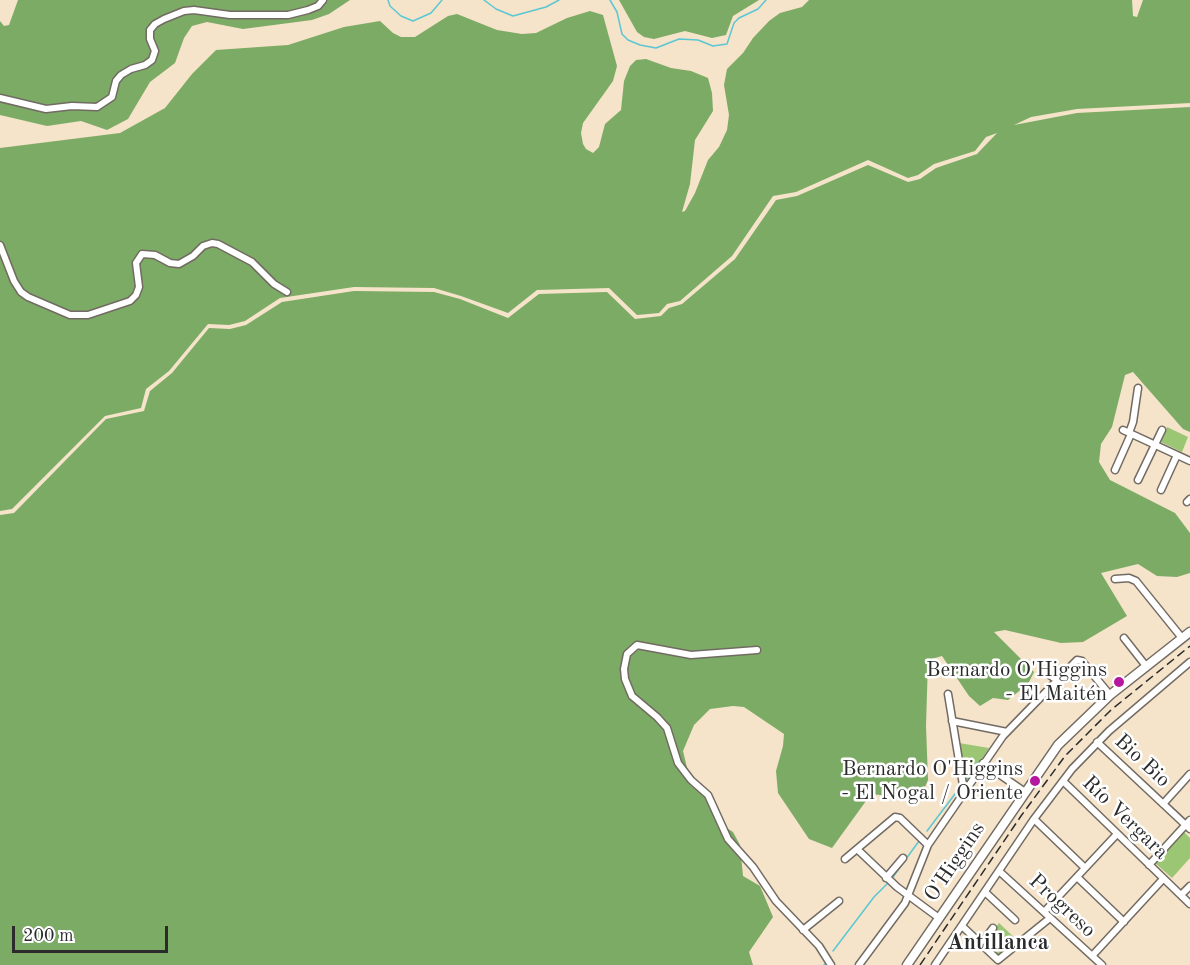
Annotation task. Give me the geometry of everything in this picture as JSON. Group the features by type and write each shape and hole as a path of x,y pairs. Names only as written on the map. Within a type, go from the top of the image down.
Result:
{"street":[{"path":"0,98 46,109 72,106 97,107 112,97 116,81 124,72 145,65 152,60 155,51 150,39 150,30 164,19 184,11 194,10 230,15 295,14 315,7 323,0"},
{"path":"0,245 14,281 21,292 70,315 88,315 130,301 139,287 136,263 142,254 155,255 170,263 180,264 194,256 203,246 212,243 219,244 252,262 274,284 287,292"},
{"path":"1115,470 1133,422 1138,388"},
{"path":"1138,480 1162,430"},
{"path":"1128,432 1190,461"},
{"path":"1161,490 1177,455"},
{"path":"1115,579 1126,578 1136,581 1186,635"},
{"name":"O'Higgins","path":"907,965 1058,745 1110,695 1186,635"},
{"path":"1124,638 1146,666"},
{"path":"757,650 692,655 639,645 627,654 624,674 627,689 664,725 678,763 691,780 708,795 725,836 753,867 781,908 821,949 831,965"},
{"path":"859,965 909,897 928,845 983,763 1007,732 1074,661 1079,659 1110,695"},
{"path":"935,965 1034,819 1063,781 1097,742 1190,662"},
{"path":"1042,670 1057,680"},
{"path":"948,694 964,791"},
{"path":"952,721 1007,732"},
{"name":"Bio Bio","path":"1097,742 1163,804 1189,825"},
{"path":"983,763 1025,792"},
{"path":"1163,804 1190,774"},
{"name":"Río Vergara","path":"1063,781 1190,904"},
{"path":"845,859 897,816 928,845"},
{"path":"1034,819 1085,868"},
{"path":"1149,865 1189,825"},
{"path":"1044,912 1117,834"},
{"path":"857,849 886,878 939,918"},
{"path":"886,878 903,858"},
{"name":"Progreso","path":"999,871 1102,965"},
{"path":"1077,877 1124,922"},
{"path":"1092,956 1164,879"},
{"path":"1181,895 1190,886"},
{"path":"985,892 1015,920"},
{"path":"803,930 839,901"},
{"path":"962,926 998,960 1050,918"},
{"path":"981,944 993,928"}],"green space":[{"path":"18,0 350,0 329,14 312,20 243,29 207,22 192,26 184,38 175,63 150,82 128,119 107,130 81,121 47,126 0,115 0,21 4,26 9,25"},
{"path":"619,0 759,0 733,16 726,35 712,38 685,31 654,39 644,37 637,32"},
{"path":"809,0 1132,0 1133,16 1137,17 1143,0 1190,0 1190,103 1077,109 1031,117 1014,125 1077,113 1190,107 1190,432 1183,429 1133,372 1125,375 1112,427 1101,444 1099,462 1110,480 1175,513 1190,533 1190,573 1177,577 1157,576 1138,564 1101,573 1127,616 1083,642 1061,643 1005,630 994,632 1034,672 1028,684 1008,700 993,698 980,706 969,696 942,656 928,660 926,726 928,780 925,787 899,797 871,794 832,848 809,839 778,793 776,771 784,734 744,707 710,709 694,725 683,751 689,776 708,793 712,812 719,823 733,832 740,845 743,876 760,886 773,917 749,952 753,965 0,965 0,515 14,513 106,419 144,411 150,391 172,373 209,328 230,329 246,325 282,302 354,291 434,292 460,299 508,318 539,294 607,292 635,319 661,316 669,308 682,304 735,259 776,200 797,196 868,165 908,182 920,179 936,168 977,154 997,133 986,137 975,151 934,164 918,175 908,178 868,160 796,192 773,196 732,256 680,301 667,304 659,313 637,315 609,288 537,290 508,313 434,288 354,287 280,298 245,321 229,325 208,324 169,371 146,389 141,408 105,416 12,509 0,511 0,148 120,133 165,108 192,74 216,50 288,45 344,27 380,21 401,37 415,37 448,16 457,14 497,30 522,34 536,33 567,18 590,11 603,15 617,66 613,81 583,123 581,133 583,144 593,153 599,147 605,124 621,110 624,81 630,66 636,60 646,59 708,78 713,111 695,140 690,184 682,212 685,211 695,193 708,160 719,147 727,130 729,115 724,85 727,69 769,21 780,13 802,7"},
{"path":"1167,427 1188,437 1182,452 1161,442"},
{"path":"959,743 989,748 966,784 964,783"},
{"path":"1184,832 1190,838 1190,858 1172,878 1155,863"},
{"path":"999,923 1018,941 998,958 984,944"}],"waterway":[{"path":"388,0 390,6 401,16 413,21 431,13 442,0"},
{"path":"484,0 496,9 513,16 546,7 559,0"},
{"path":"610,0 617,12 622,34 628,40 640,45 656,48 679,39 698,40 713,46 727,44 734,23 758,9 766,0"},
{"path":"966,779 978,762"},
{"path":"927,831 961,786"},
{"path":"893,877 919,841"},
{"path":"833,951 874,897 887,884"}],"railway":[{"path":"920,965 1021,816 1065,756 1111,710 1190,646"}],"place":[{"name":"Bernardo O'Higgins - El Maitén","path":"1119,682"},
{"name":"Bernardo O'Higgins - El Nogal / Oriente","path":"1035,781"}],"district":[{"name":"Antillanca","path":"998,943"}]}
